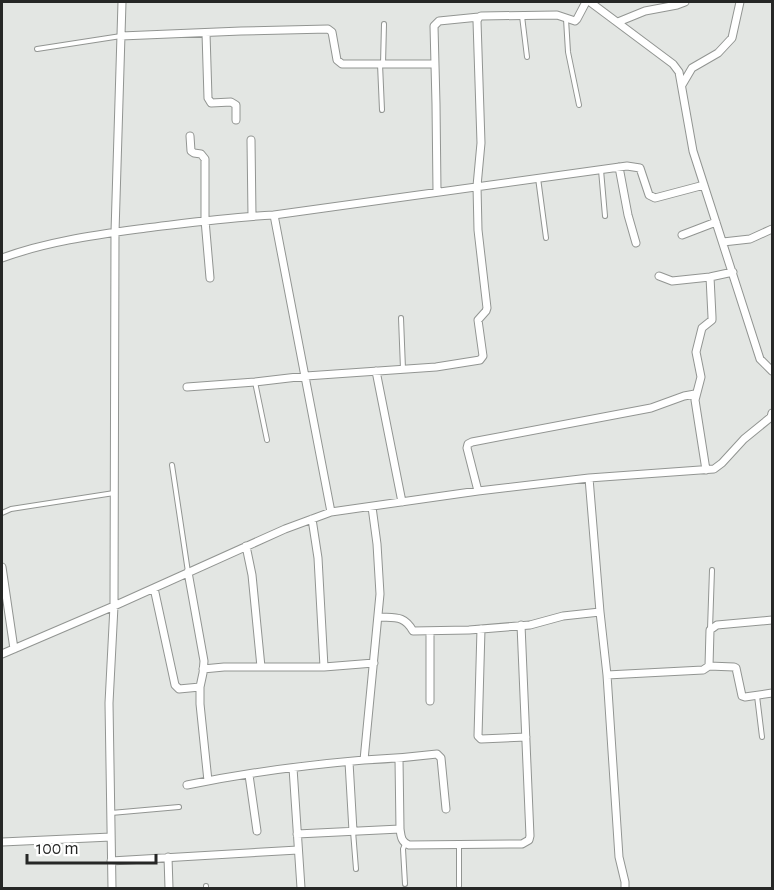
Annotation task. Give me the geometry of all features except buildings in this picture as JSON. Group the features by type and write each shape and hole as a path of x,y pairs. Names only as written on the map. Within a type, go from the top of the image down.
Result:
{"street":[{"path":"112,888 109,703 114,606 115,232 122,2"},
{"path":"437,192 434,30 436,23 481,16 522,15 557,15 572,21 577,20 586,2"},
{"path":"590,2 673,64 680,72 693,151 760,359 772,371"},
{"path":"618,22 645,11 685,2"},
{"path":"682,85 692,68 718,53 732,38 740,2"},
{"path":"187,387 436,367 483,358 478,320 487,308 479,243 477,186 481,143 478,18"},
{"path":"121,36 328,29 332,32 337,60 342,64 435,64"},
{"path":"206,33 208,98 211,103 234,103 236,120"},
{"path":"190,136 191,151 201,154 205,159 205,220 210,278"},
{"path":"251,140 252,216"},
{"path":"2,258 20,251 69,239 115,232 205,220 274,215 627,166 640,168 649,195 655,198 704,185"},
{"path":"619,167 636,243"},
{"path":"274,215 331,513"},
{"path":"682,235 716,222"},
{"path":"723,242 755,237 772,229"},
{"path":"659,276 672,281 710,278 733,272"},
{"path":"706,470 695,394 701,374 696,352 702,328 712,320 710,278"},
{"path":"376,371 402,502"},
{"path":"478,491 467,448 472,442 651,408 695,394"},
{"path":"2,654 285,529 331,513 478,491 589,478 706,470 718,467 740,443 771,417 772,413"},
{"path":"589,478 607,675 619,857 625,888"},
{"path":"364,760 381,594 372,507"},
{"path":"312,519 318,558 324,667"},
{"path":"246,546 252,575 261,667"},
{"path":"2,567 14,649"},
{"path":"188,572 204,661 200,704 208,781"},
{"path":"154,588 175,686 179,689 200,687"},
{"path":"379,617 401,618 409,624 413,631 430,631 521,626 564,616 600,612"},
{"path":"708,666 710,630 717,625 772,620"},
{"path":"399,759 400,829 401,839 405,843 409,845 522,844 529,840 521,626"},
{"path":"481,629 478,736 482,739 526,736"},
{"path":"430,631 430,700"},
{"path":"203,669 324,667 374,663"},
{"path":"607,675 703,670 708,666 734,667 737,670 742,696 772,693"},
{"path":"188,785 293,768 437,754 440,755 446,808"},
{"path":"349,762 353,831"},
{"path":"293,768 301,888"},
{"path":"249,775 257,831"},
{"path":"297,834 400,829"},
{"path":"2,842 111,837"},
{"path":"111,861 298,850"},
{"path":"168,857 169,888"}],"lane":[{"path":"522,15 527,57"},
{"path":"566,18 568,51 579,105"},
{"path":"382,110 381,64 384,24"},
{"path":"37,49 121,36"},
{"path":"601,170 604,216"},
{"path":"538,178 546,238"},
{"path":"401,318 403,369"},
{"path":"255,382 267,440"},
{"path":"172,465 188,572"},
{"path":"2,513 11,509 114,493"},
{"path":"710,630 712,570"},
{"path":"757,695 762,737"},
{"path":"110,813 179,807"},
{"path":"353,831 356,869"},
{"path":"405,843 403,849 405,884"},
{"path":"459,844 459,886"}]}
